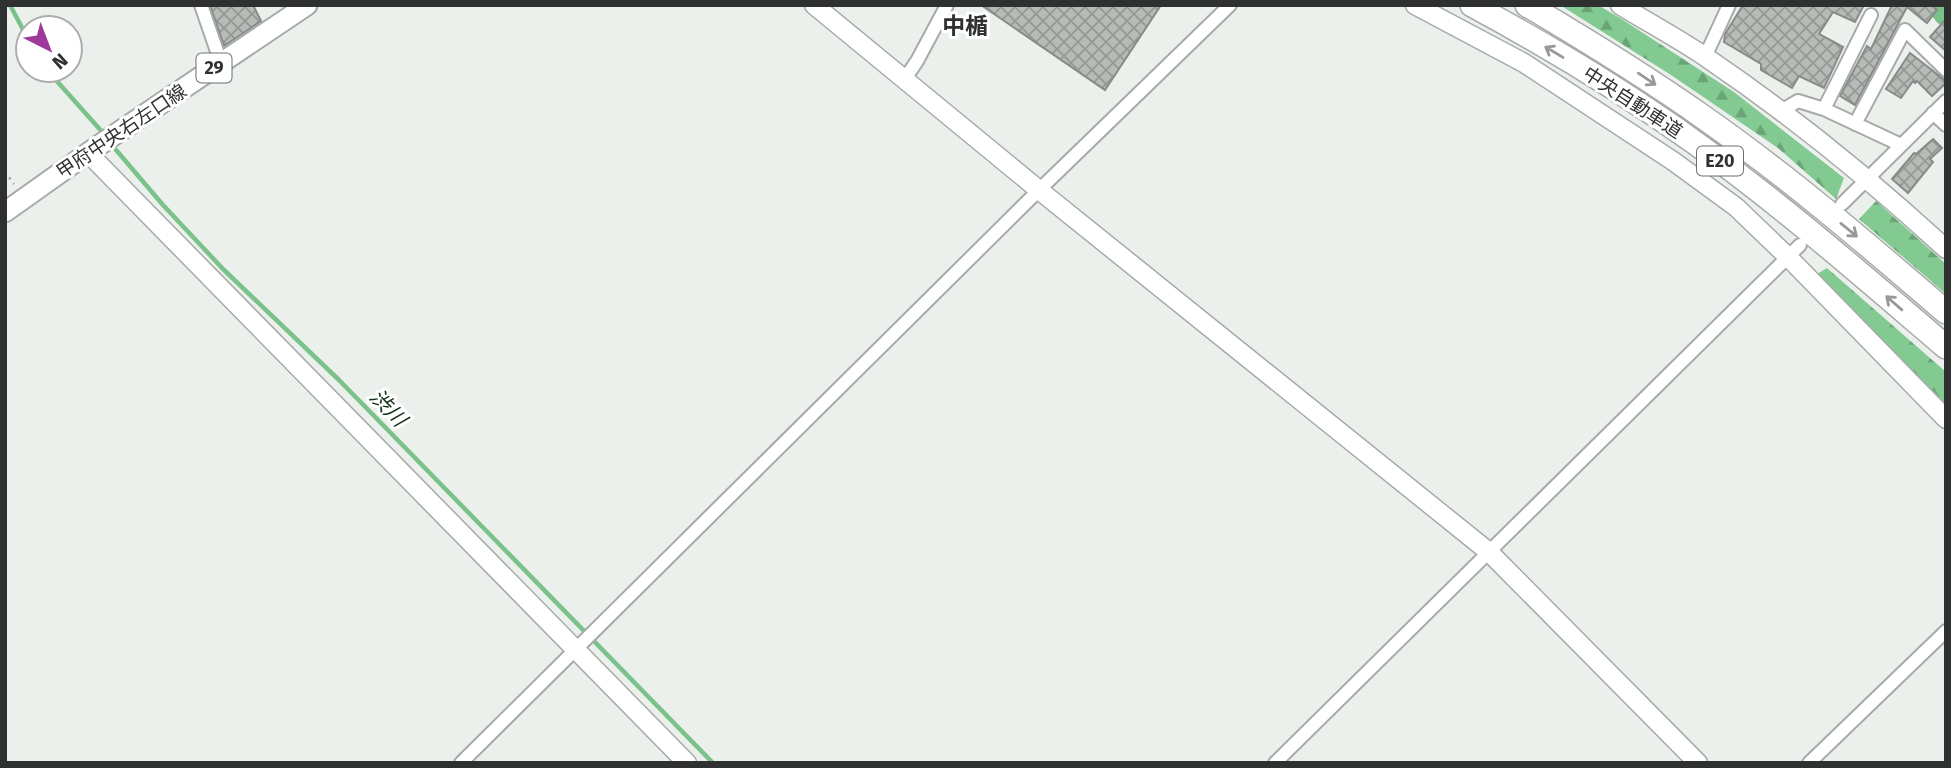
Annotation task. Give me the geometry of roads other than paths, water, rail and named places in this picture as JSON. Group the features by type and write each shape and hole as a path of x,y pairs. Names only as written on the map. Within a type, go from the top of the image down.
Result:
{"highway":[{"name":"中央自動車道","path":"1472,5 1601,81 1693,142 1774,203 1946,347"},
{"name":"中央自動車道","path":"1527,5 1611,55 1707,120 1880,255 1946,312"}],"main road":[{"name":"甲府中央右左口線","path":"5,212 91,150 307,5"}],"street":[{"path":"201,5 221,63"},
{"path":"814,5 1489,552 1698,763"},
{"path":"904,80 947,5"},
{"path":"460,763 1039,190 1230,5"},
{"path":"1415,5 1524,63 1673,160 1794,251 1946,419"},
{"path":"1620,5 1705,57 1781,111 1946,249"},
{"path":"1705,57 1729,5"},
{"path":"1824,108 1871,15"},
{"path":"1855,124 1905,30 1946,70"},
{"path":"1781,111 1798,101 1824,108 1901,145"},
{"path":"1843,204 1946,101"},
{"path":"1933,113 1946,125"},
{"path":"91,150 579,646 687,763"},
{"path":"1275,763 1794,251"},
{"path":"1809,763 1946,631"}],"waterway":[{"name":"渋川","path":"10,5 15,14"},
{"path":"1940,5 1946,13"},
{"name":"渋川","path":"59,84 104,134"},
{"name":"渋川","path":"111,144 223,269 339,380 713,763"}],"district":[{"name":"中楯","path":"965,26"}]}
